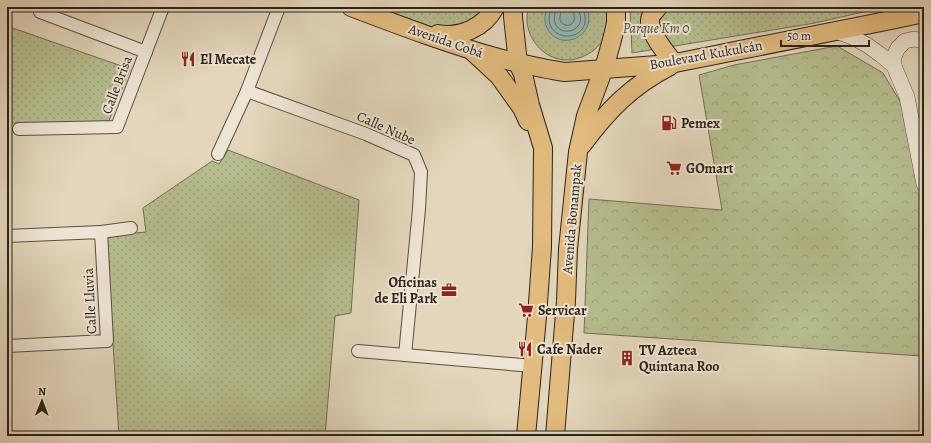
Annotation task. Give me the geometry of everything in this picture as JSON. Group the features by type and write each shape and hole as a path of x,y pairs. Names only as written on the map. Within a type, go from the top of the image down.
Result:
{"main road":[{"name":"Avenida Cobá","path":"351,7 471,51 552,70"},
{"path":"415,31 445,36 462,34 474,29 480,24 490,14 494,7"},
{"name":"Avenida Bonampak","path":"513,7 512,17 518,63 523,74 530,105 543,148 542,248 538,317 526,436"},
{"name":"Avenida Bonampak","path":"555,436 568,250 578,152 586,116 604,68 612,40 616,23 616,7"},
{"path":"578,152 599,123 615,105 655,74 676,62 651,30 650,19 653,12 658,7"},
{"name":"Boulevard Kukulcán","path":"552,70 565,72 676,62 924,13"},
{"path":"515,32 533,55 552,70"},
{"path":"576,71 595,57 612,40"},
{"path":"471,51 499,76 522,108 543,148"},
{"path":"542,248 548,254 555,257 562,255 568,250"},
{"path":"538,317 542,310 553,307 561,312 564,319"}],"street":[{"name":"Calle Brisa","path":"19,129 117,127 163,7"},
{"path":"218,154 247,91 279,7"},
{"path":"40,12 146,52"},
{"path":"836,31 867,45 894,66"},
{"path":"924,41 914,39 905,41 898,48 894,56 894,66 907,97 924,184"},
{"name":"Calle Nube","path":"247,91 366,134 414,155 421,172 419,209 405,355"},
{"path":"7,236 101,232 131,228"},
{"name":"Calle Lluvia","path":"7,346 107,341 101,232"},
{"path":"358,351 533,366"}],"green space":[{"path":"377,7 491,7 453,35"},
{"path":"529,7 607,7 608,32 606,37 599,45 587,55 571,60 558,59 549,56 541,50 530,35 527,16"},
{"name":"Parque Km 0","path":"630,7 885,7 815,23 632,53"},
{"path":"7,26 130,69 108,123 7,123"},
{"path":"837,46 883,73 901,103 924,207 924,320 921,356 584,333 589,199 722,210 699,75 734,65"},
{"path":"228,150 359,200 351,313 335,316 325,436 119,436 106,236 146,232 143,208 212,161 219,164"}],"water":[{"path":"548,7 586,7 589,17 588,26 577,38 561,40 553,36 545,23"}],"place":[{"name":"El Mecate","path":"188,59"},
{"name":"Pemex","path":"669,123"},
{"name":"GOmart","path":"674,168"},
{"name":"Oficinas de Eli Park","path":"449,290"},
{"name":"Servicar","path":"526,310"},
{"name":"Cafe Nader","path":"525,349"},
{"name":"TV Azteca Quintana Roo","path":"627,358"}]}
